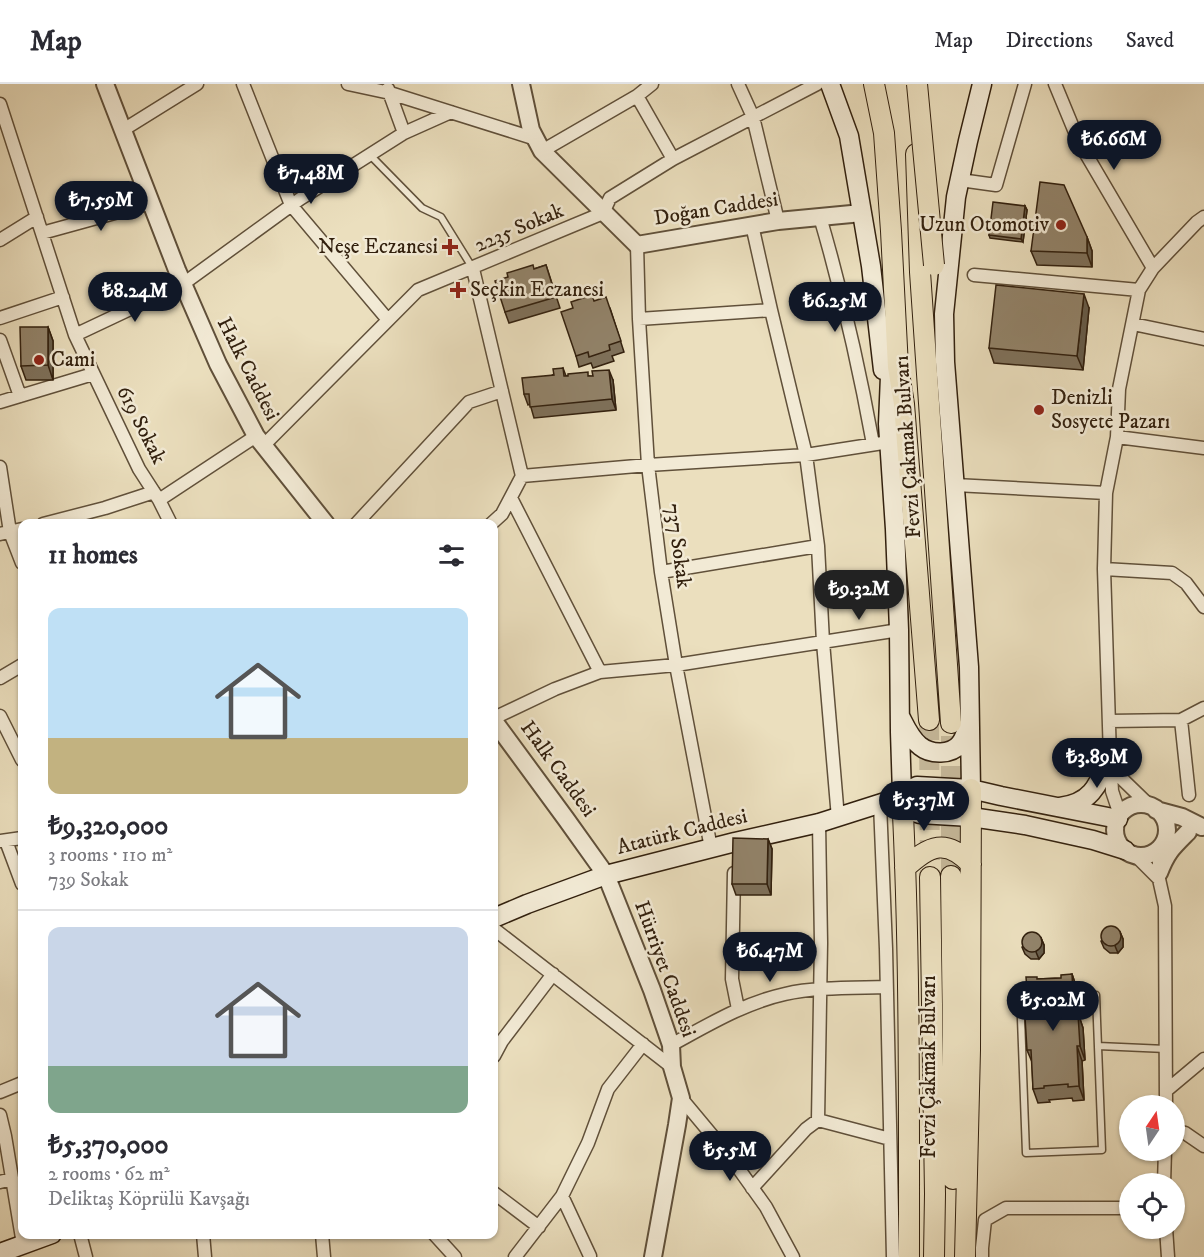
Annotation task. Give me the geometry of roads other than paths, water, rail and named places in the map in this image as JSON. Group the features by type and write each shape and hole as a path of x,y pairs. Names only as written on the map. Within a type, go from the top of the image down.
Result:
{"main road":[{"path":"830,84 849,136 871,266 884,437 895,529 900,716 892,802 905,868 909,1257"},
{"name":"Fevzi Çakmak Bulvarı","path":"874,84 884,133 898,368 904,404 929,720"},
{"path":"883,84 893,112 898,168 905,329 904,404"},
{"path":"944,332 956,197 982,84"},
{"path":"921,88 934,265 944,332 969,667 972,864 965,1257"},
{"name":"Fevzi Çakmak Bulvarı","path":"921,88 916,140 920,272 951,723"},
{"path":"927,378 928,324 934,265"},
{"path":"884,437 894,297"},
{"path":"900,716 918,745 932,752 940,752 950,751 959,745 966,732 970,716"},
{"path":"1056,807 1079,802 1091,794 1110,757"},
{"name":"Atatürk Caddesi","path":"498,916 606,875 711,848 734,853 892,802 917,786 971,789 1056,807 1119,817"},
{"path":"892,802 920,813 971,817 1025,825 1092,840 1130,853"},
{"path":"905,868 923,853 940,847 953,849 972,864"},
{"name":"Fevzi Çakmak Bulvarı","path":"951,876 954,1034 953,1257"},
{"name":"Fevzi Çakmak Bulvarı","path":"930,877 934,1257"},
{"path":"1,1254 39,1239"}],"street":[{"name":"Halk Caddesi","path":"105,84 183,284 218,364 260,440 322,519"},
{"path":"123,130 197,84"},
{"path":"243,84 291,205 388,320"},
{"path":"348,84 388,88 539,145 637,96 652,84"},
{"name":"Doğan Caddesi","path":"521,84 531,130 539,145 603,213 637,245 778,221 862,213"},
{"path":"738,84 753,117 778,221"},
{"name":"2235 Sokak","path":"62,519 156,496 260,440 418,290 603,213 610,198 673,159 817,84"},
{"path":"960,180 996,185 1025,84"},
{"path":"1055,84 1079,142 1154,268"},
{"path":"388,88 404,133"},
{"path":"637,96 673,159"},
{"name":"619 Sokak","path":"1,108 75,335 139,469 168,519"},
{"path":"75,335 183,284 291,205 404,133 451,112"},
{"path":"42,233 151,203"},
{"path":"0,240 37,217"},
{"path":"522,476 806,455 884,437 863,387 836,272 820,217"},
{"path":"1159,876 1119,844 1116,838 1115,830 1119,817 1112,791 1104,569 1106,493 1117,437 1119,389 1139,290 1154,268 1204,217"},
{"path":"752,225 806,455 818,546 823,642 838,818"},
{"name":"737 Sokak","path":"637,245 648,465 661,572 676,665 711,848"},
{"path":"473,268 522,476 502,514 496,519"},
{"path":"974,276 1139,290"},
{"path":"0,318 63,297"},
{"path":"639,320 771,310"},
{"path":"1133,324 1204,339"},
{"path":"0,340 20,396"},
{"path":"0,402 93,374"},
{"path":"361,519 469,402 501,391"},
{"path":"1117,437 1204,447"},
{"path":"0,467 5,533 18,556"},
{"path":"955,485 1106,493"},
{"path":"511,498 600,672"},
{"path":"661,572 818,546"},
{"path":"1104,569 1172,573 1186,583 1204,607"},
{"path":"498,718 555,689 600,672 676,665 899,630"},
{"path":"0,678 18,667"},
{"path":"1109,721 1181,720 1204,708"},
{"path":"0,716 18,752"},
{"path":"1181,720 1189,795"},
{"name":"Halk Caddesi","path":"498,726 606,875"},
{"path":"1110,757 1120,777 1163,817 1166,825 1166,834 1161,845 1152,854 1143,856 1130,853"},
{"path":"892,802 886,987 894,1257"},
{"path":"1119,817 1133,806 1141,805 1182,817 1197,829"},
{"path":"818,1120 821,943 819,824"},
{"path":"1161,845 1197,829"},
{"path":"1159,876 1168,851 1197,829"},
{"path":"18,839 3,841 18,875"},
{"path":"1161,845 1159,876 1165,906 1167,1095"},
{"path":"734,853 732,980 738,1009"},
{"name":"Hürriyet Caddesi","path":"606,875 652,990 671,1045 672,1067 681,1098 653,1257"},
{"path":"498,932 672,1067"},
{"path":"498,1048 553,974"},
{"path":"671,1045 738,1009 785,994 886,987"},
{"path":"514,1257 562,1196 588,1143 608,1089 643,1044"},
{"path":"1167,1090 1204,1059"},
{"path":"0,1092 18,1085"},
{"path":"681,1098 731,1158 766,1207 793,1257"},
{"path":"0,1115 6,1180 18,1226"},
{"path":"818,1120 890,1139"},
{"path":"752,1188 806,1129 818,1120"},
{"path":"1185,1133 1204,1146"},
{"path":"498,1196 538,1227"},
{"path":"562,1196 590,1256"},
{"path":"982,1257 986,1220 1006,1208 1119,1208"},
{"path":"965,1228 972,1242 974,1257"},
{"path":"21,1239 23,1245"},
{"path":"81,1239 86,1257"},
{"path":"203,1239 205,1257"},
{"path":"322,1239 324,1257"},
{"path":"439,1239 455,1257"},
{"path":"1167,1239 1168,1257"}],"lane":[{"path":"369,155 422,208 441,217 473,268"},
{"path":"1020,992 1026,1153 1102,1150 1096,995"},
{"path":"1098,1046 1167,1049"}],"tunnel":[{"path":"929,720 930,877"},
{"path":"951,723 951,876"}],"place":[{"name":"Uzun Otomotiv","path":"1061,225"},
{"name":"Neşe Eczanesi","path":"450,247"},
{"name":"Seçkin Eczanesi","path":"458,290"},
{"name":"Cami","path":"39,360"},
{"name":"Denizli Sosyete Pazarı","path":"1039,410"}]}
